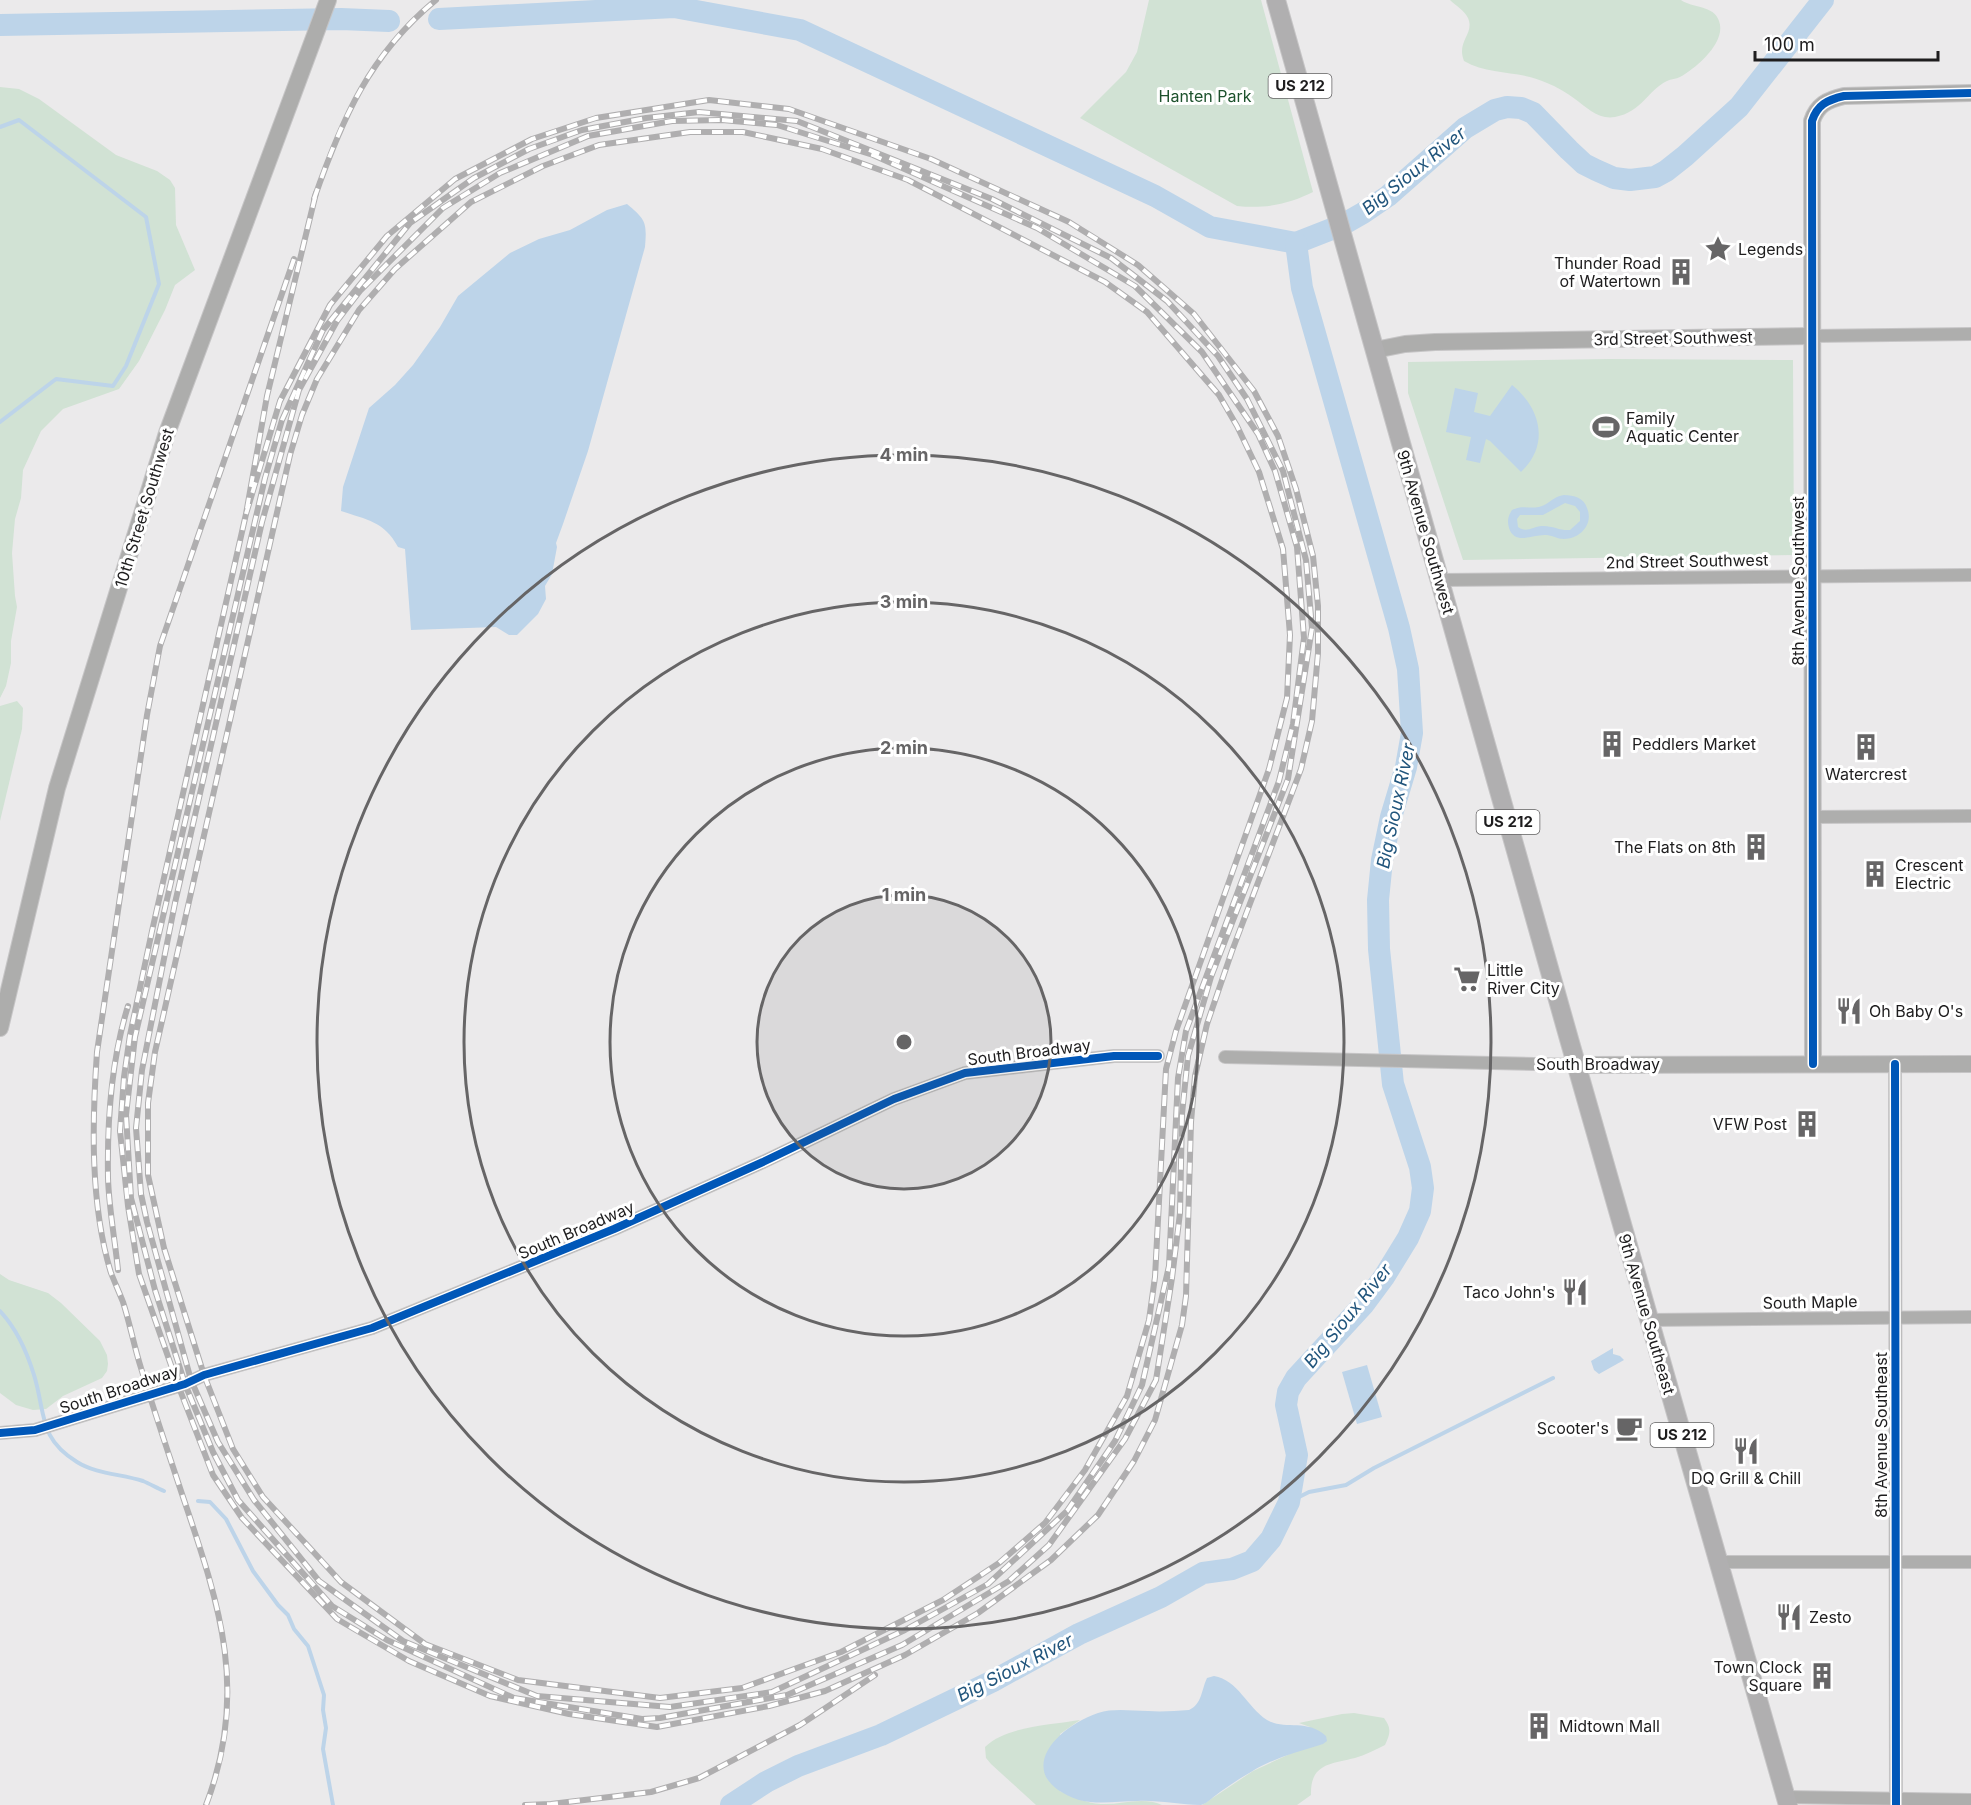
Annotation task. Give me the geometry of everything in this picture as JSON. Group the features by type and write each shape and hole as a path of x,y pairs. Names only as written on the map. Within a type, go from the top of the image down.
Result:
{"main road":[{"name":"9th Avenue Southwest","path":"1276,0 1577,1065"},
{"name":"9th Avenue Southeast","path":"1577,1065 1787,1801"}],"street":[{"name":"10th Street Southwest","path":"0,1028 57,788 167,434 327,2"},
{"name":"8th Avenue Southwest","path":"1813,1064 1811,129 1814,114 1825,102 1852,95 1971,93"},
{"name":"3rd Street Southwest","path":"1375,350 1405,344 1434,342 1971,334"},
{"name":"2nd Street Southwest","path":"1440,580 1971,575"},
{"path":"1812,816 1971,816"},
{"name":"South Broadway","path":"0,1433 34,1430 185,1384 204,1376 372,1328 614,1229 763,1162 894,1099 965,1073 1114,1056 1158,1056"},
{"name":"South Broadway","path":"1224,1057 1361,1062 1577,1065 1971,1064"},
{"name":"8th Avenue Southeast","path":"1896,1064 1894,1317 1896,1802"},
{"name":"South Maple","path":"1649,1320 1971,1317"},
{"path":"1718,1562 1971,1562"},
{"path":"1787,1801 1971,1800"}],"green space":[{"name":"Hanten Park","path":"1149,0 1261,0 1313,192 1277,205 1237,206 1080,118 1126,72 1137,52"},
{"path":"1450,0 1681,0 1708,9 1719,21 1720,29 1714,46 1694,67 1680,77 1660,85 1632,111 1615,117 1604,117 1562,90 1537,79 1484,69 1464,61 1462,48 1470,24 1465,13"},
{"path":"0,87 19,89 39,99 116,155 157,171 170,180 175,188 176,225 195,270 175,285 139,361 119,389 63,409 41,431 23,470 12,553 17,607 11,641 11,663 6,686 0,698"},
{"name":"Family Aquatic Center","path":"1609,359 1793,360 1794,555 1463,560 1408,393 1408,362"},
{"path":"17,701 23,708 22,729 0,821 0,706"},
{"path":"0,1274 9,1280 48,1293 100,1341 107,1355 108,1364 107,1371 102,1378 63,1396 46,1409 33,1410 16,1405 0,1393"},
{"path":"1354,1713 1384,1718 1389,1732 1385,1745 1359,1757 1323,1767 1314,1777 1311,1795 1297,1805 1202,1805 1253,1771 1294,1752 1310,1727 1299,1723"},
{"path":"1080,1720 1060,1734 1060,1791 1095,1803 1147,1801 1162,1805 1036,1805 986,1758 985,1747 1005,1735 1030,1728"}],"water":[{"path":"627,204 644,222 645,247 588,451 556,543 552,574 545,586 546,599 538,614 517,635 509,635 496,627 411,630 405,549 398,547 393,538 381,527 367,519 341,511 343,487 369,408 413,365 440,327 458,296 510,253 539,239 570,230 607,210"},
{"path":"1512,385 1530,404 1538,427 1539,439 1530,461 1521,472 1486,439 1480,463 1466,460 1471,437 1446,432 1455,388 1478,393 1474,412 1490,416"},
{"path":"1561,496 1575,496 1586,505 1589,520 1584,530 1564,539 1546,535 1515,537 1509,528 1508,521 1512,510 1520,507 1542,506","holes":["1565,503 1575,506 1580,512 1580,521 1570,530 1545,526 1527,530 1518,527 1517,519 1520,515 1543,515"]},
{"path":"1613,1348 1613,1354 1624,1360 1599,1374 1594,1370 1591,1361"},
{"path":"1367,1365 1382,1417 1357,1424 1342,1372"},
{"path":"1214,1676 1230,1683 1267,1720 1281,1725 1311,1727 1326,1736 1327,1741 1259,1767 1201,1805 1146,1801 1101,1803 1079,1800 1059,1790 1047,1779 1043,1767 1046,1754 1054,1741 1081,1720 1110,1711 1189,1710 1199,1701 1207,1678"}],"waterway":[{"name":"Big Sioux River","path":"1296,243 1342,225 1363,213 1388,196 1465,128 1495,110 1507,107 1521,108 1533,113 1584,164 1596,170 1614,178 1630,180 1655,177 1685,156 1739,107 1823,0"},
{"path":"439,19 674,7 800,30 1155,196 1210,227 1296,243"},
{"path":"0,25 341,19 389,21"},
{"path":"0,127 19,120 146,217 159,284 126,366 113,386 56,379 0,422"},
{"name":"Big Sioux River","path":"731,1805 766,1782 798,1766 881,1735 993,1681 1079,1634 1161,1597 1203,1573 1232,1569 1252,1561 1271,1539 1289,1502 1297,1455 1286,1405 1288,1392 1296,1378 1364,1304 1384,1277 1408,1238 1420,1211 1423,1188 1420,1167 1393,1084 1379,949 1378,900 1382,860 1391,817 1406,767 1412,733 1408,669 1399,628 1302,288 1296,243"},
{"path":"0,1311 12,1325 25,1349 38,1389 45,1424 49,1434 64,1453 84,1466 143,1481 164,1491"},
{"path":"1289,1502 1309,1492 1346,1485 1374,1468 1553,1378"},
{"path":"198,1501 210,1502 226,1519 253,1571 288,1615 294,1629 308,1646 324,1695 323,1710 326,1728 323,1749 333,1805"}],"railway":[{"path":"314,199 335,142 360,90 393,43 436,0"},
{"path":"246,514 280,401 330,305 387,236 455,179 532,139 596,118 709,100 789,109 931,159 1069,222 1138,265 1194,314 1254,391 1278,436 1296,489 1313,556 1318,606 1318,653 1312,721 1301,769 1232,951 1207,1024 1195,1076 1191,1122 1186,1296 1182,1325 1155,1420 1134,1461 1098,1515 1051,1560 978,1613 905,1655 825,1691 769,1706 657,1727 569,1714 490,1696 409,1661 337,1619 242,1518 213,1475 139,1274 128,1206 120,1131 124,1077 130,1035 152,931 246,514 267,396 316,193"},
{"path":"699,112 797,121 992,199 1111,258 1167,301 1218,356 1247,399 1283,471 1306,560 1312,628 1288,779 1211,977 1188,1056 1182,1114 1180,1213 1156,1380 1125,1439 1049,1545 1009,1581 902,1645 787,1695 660,1718 642,1719 514,1698 387,1640 332,1606 238,1500 213,1452 185,1384 155,1290 131,1198 126,1115 135,1037 265,478 282,420 323,330 410,223 474,178 529,149 582,130 646,118 699,112"},
{"path":"722,120 777,125 873,155 1037,228 1135,286 1202,352 1258,434 1275,471 1297,547 1304,638 1293,724 1279,781 1186,1031 1178,1078 1169,1266 1142,1385 1115,1441 1067,1511 988,1584 905,1630 772,1692 670,1707 537,1696 403,1641 319,1581 254,1500 218,1442 191,1380 147,1222 141,1194 136,1128 142,1070 175,903 262,522 299,390 337,321 360,291 443,208 500,173 588,136 672,121 722,120"},
{"path":"690,132 743,132 822,149 908,180 1105,282 1147,312 1219,395 1259,472 1283,549 1290,635 1287,698 1269,769 1176,1031 1166,1069 1155,1277 1149,1320 1127,1396 1085,1470 1045,1523 999,1563 943,1600 841,1652 742,1688 660,1698 518,1680 425,1644 341,1582 263,1497 233,1449 204,1375 164,1248 148,1175 148,1103 155,1052 290,455 302,415 317,379 359,310 395,269 471,202 543,166 599,145 690,132"},
{"path":"206,1805 220,1759 227,1716 227,1674 222,1634 201,1552 104,1247 94,1163 95,1079 97,1052 147,715 160,646 294,259"},
{"path":"118,1270 109,1190 108,1135 114,1070 128,1006"},
{"path":"525,1805 651,1792 699,1778 800,1725 875,1675"}],"cycle path":[{"path":"1813,1064 1812,121 1824,104 1844,96 1971,93"},
{"path":"0,1433 35,1430 185,1384 204,1375 372,1328 614,1229 763,1162 894,1099 965,1073 1114,1056 1158,1056"},
{"path":"1895,1064 1896,1805"}],"place":[{"name":"Legends","path":"1718,249"},
{"name":"Thunder Road of Watertown","path":"1681,272"},
{"name":"Family Aquatic Center","path":"1606,427"},
{"name":"Peddlers Market","path":"1612,744"},
{"name":"Watercrest","path":"1866,747"},
{"name":"The Flats on 8th","path":"1756,847"},
{"name":"Crescent Electric","path":"1875,874"},
{"name":"Little River City","path":"1467,979"},
{"name":"Oh Baby O's","path":"1849,1011"},
{"name":"VFW Post","path":"1807,1124"},
{"name":"Taco John's","path":"1575,1292"},
{"name":"Scooter's","path":"1629,1428"},
{"name":"DQ Grill & Chill","path":"1746,1451"},
{"name":"Zesto","path":"1789,1617"},
{"name":"Town Clock Square","path":"1822,1676"},
{"name":"Midtown Mall","path":"1539,1726"}]}
